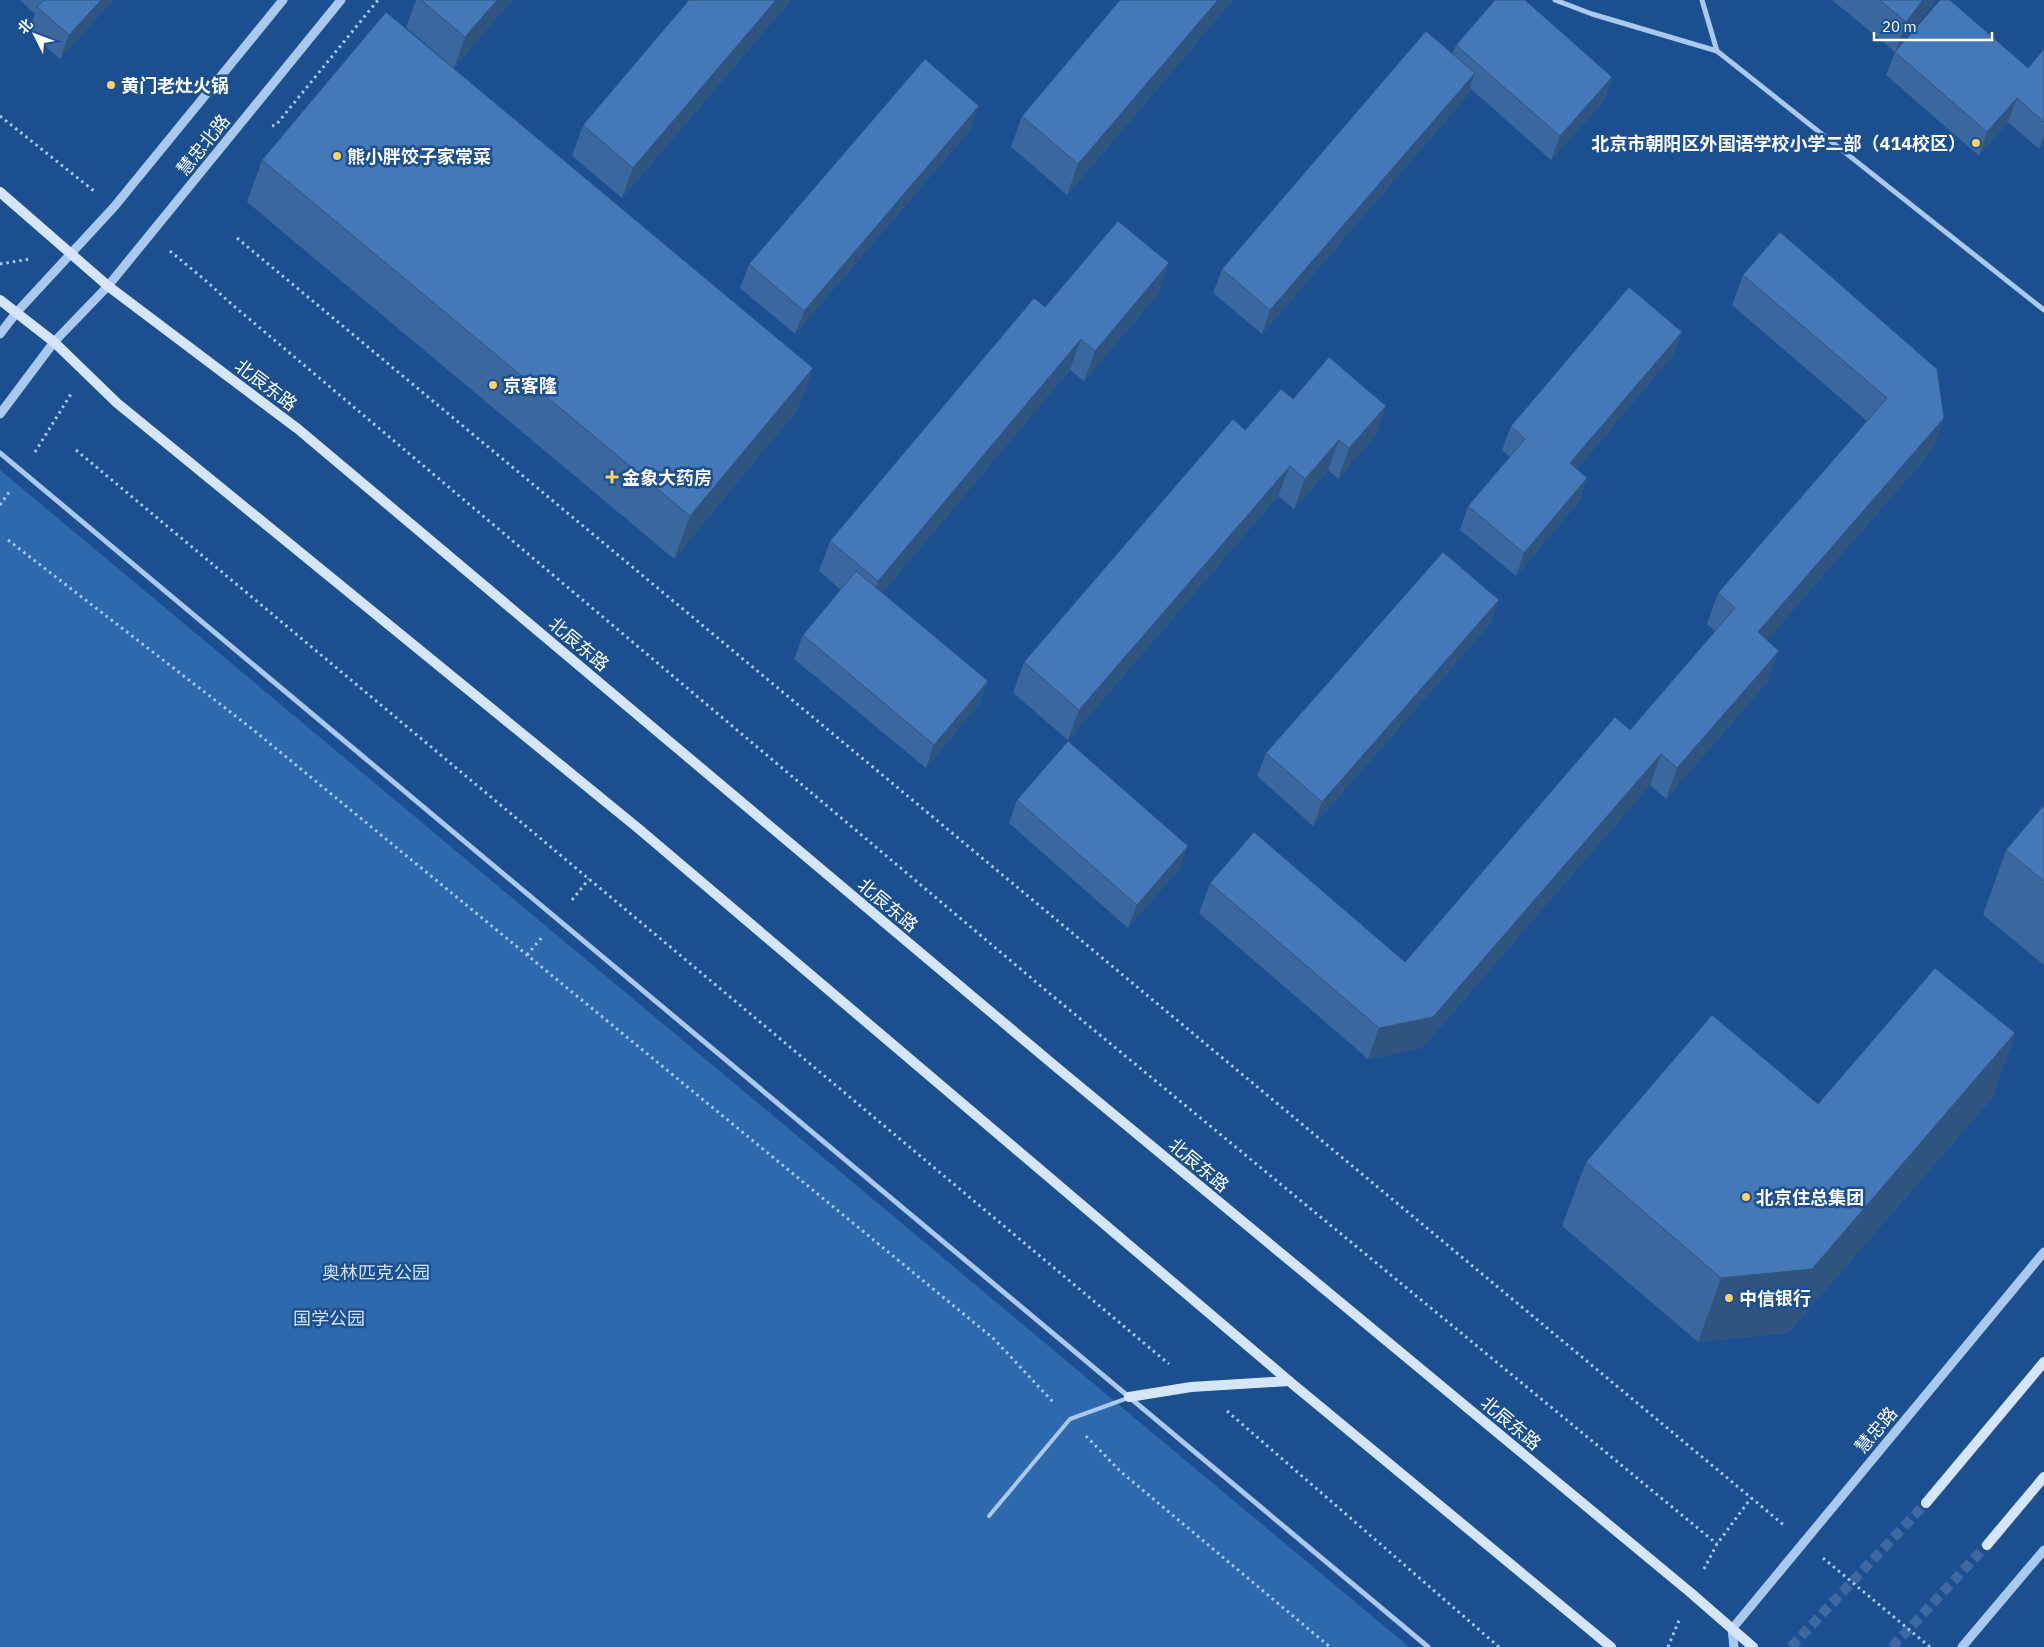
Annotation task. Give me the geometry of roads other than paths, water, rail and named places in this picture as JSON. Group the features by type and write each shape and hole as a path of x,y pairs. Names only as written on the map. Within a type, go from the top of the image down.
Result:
{"main road":[{"name":"北辰东路","path":"0,192 108,286 298,429 1055,1066 1752,1647"},
{"path":"0,300 54,342 117,403 639,829 1289,1381 1611,1647"},
{"path":"1926,1503 2044,1362"},
{"path":"1129,1397 1191,1387 1289,1381"},
{"path":"1987,1546 2044,1477"}],"street":[{"name":"慧忠北路","path":"0,334 16,313 114,206 283,0"},
{"name":"慧忠北路","path":"0,414 54,342 108,286 150,236 341,0"},
{"path":"1555,0 1592,14 1717,51 2044,310"},
{"path":"1702,0 1717,51"},
{"path":"0,454 1428,1647"},
{"name":"慧忠路","path":"1732,1629 2044,1252"},
{"path":"1962,1647 2044,1550"},
{"path":"1732,1629 1734,1647"}],"lane":[{"path":"989,1516 1070,1419 1129,1397"}],"tunnel":[{"path":"1791,1647 1926,1503"},
{"path":"1892,1647 1987,1545"}],"place":[{"name":"黄门老灶火锅","path":"111,85"},
{"name":"北京市朝阳区外国语学校小学二部（414校区）","path":"1976,143"},
{"name":"熊小胖饺子家常菜","path":"337,156"},
{"name":"京客隆","path":"493,385"},
{"name":"金象大药房","path":"612,477"},
{"name":"北京住总集团","path":"1746,1197"},
{"name":"中信银行","path":"1729,1298"}],"park label":[{"name":"奥林匹克公园","path":"376,1272"},
{"name":"国学公园","path":"329,1318"}]}
